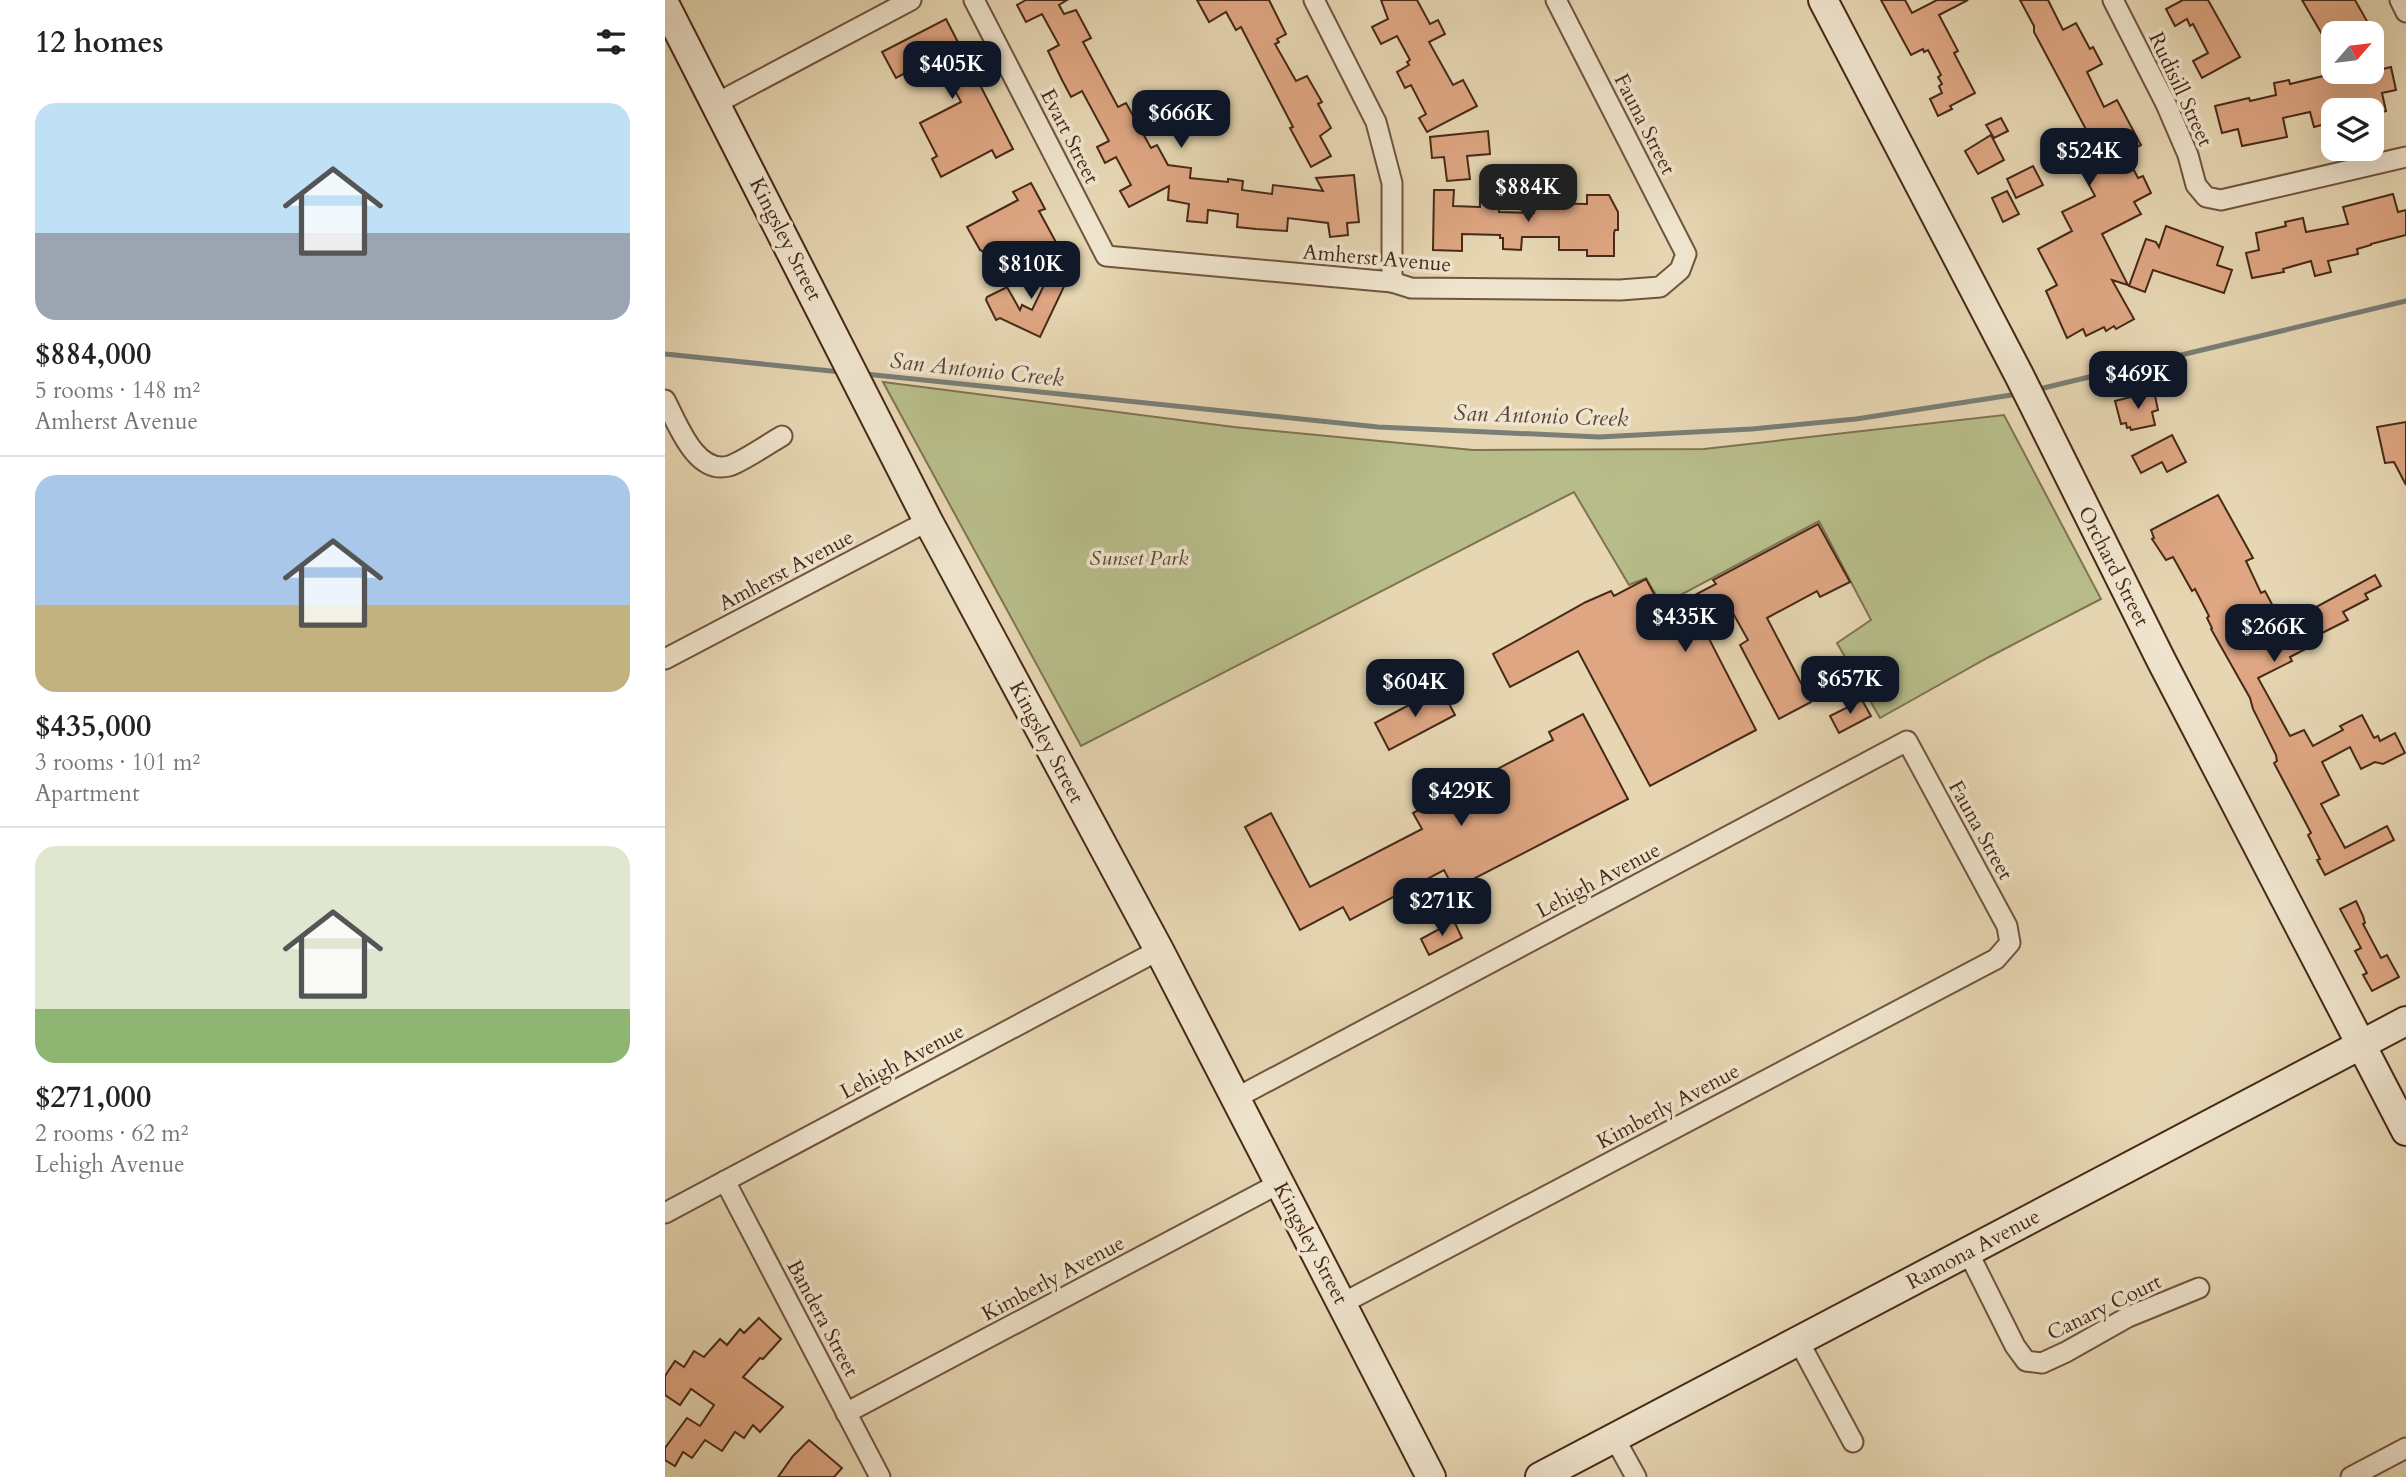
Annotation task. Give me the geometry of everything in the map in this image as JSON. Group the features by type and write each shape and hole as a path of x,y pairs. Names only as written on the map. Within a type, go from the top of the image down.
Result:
{"street":[{"path":"717,103 911,0"},
{"name":"Evart Street","path":"974,0 1107,256"},
{"path":"1314,0 1375,122 1392,183 1392,282"},
{"name":"Fauna Street","path":"1556,0 1686,254 1680,270"},
{"name":"Orchard Street","path":"1823,0 2026,388 2161,660 2406,1131"},
{"name":"Rudisill Street","path":"2113,0 2166,104 2188,155 2196,185 2206,197 2221,200 2406,157"},
{"path":"2400,0 2406,12"},
{"name":"Kingsley Street","path":"665,5 928,521 1159,950 1431,1477"},
{"name":"Amherst Avenue","path":"1107,256 1392,282 1411,288 1620,290 1660,287 1680,270"},
{"path":"665,400 695,456 709,464 727,467 782,436"},
{"name":"Amherst Avenue","path":"665,659 928,521"},
{"name":"Fauna Street","path":"1907,741 2007,926 2010,943"},
{"name":"Lehigh Avenue","path":"1236,1098 1907,741"},
{"name":"Kimberly Avenue","path":"1343,1303 1996,959 2010,943"},
{"name":"Lehigh Avenue","path":"665,1213 1159,950"},
{"name":"Ramona Avenue","path":"1540,1477 2406,1021"},
{"name":"Bandera Street","path":"726,1181 880,1477"},
{"name":"Kimberly Avenue","path":"846,1413 1280,1183"},
{"name":"Canary Court","path":"1968,1252 2015,1346 2026,1361 2042,1363 2128,1317 2200,1288"},
{"path":"1799,1342 1853,1442"},
{"path":"1615,1438 1636,1477"},
{"path":"2351,1477 2406,1448"}],"green space":[{"name":"Sunset Park","path":"883,382 1234,427 1473,450 1704,449 2004,415 2101,599 1880,718 1837,643 1871,620 1819,521 1662,605 1646,578 1629,585 1574,492 1081,746"}],"building":[{"path":"1026,0 1067,0 1059,5 1064,14 1076,10 1091,38 1083,42 1118,107 1126,103 1151,148 1157,145 1168,165 1191,168 1190,178 1243,181 1242,190 1272,194 1273,185 1323,191 1316,178 1354,175 1359,222 1347,223 1348,235 1330,237 1328,223 1288,218 1287,231 1237,227 1238,214 1208,210 1207,223 1187,221 1189,204 1168,200 1169,186 1129,207 1120,191 1131,185 1116,157 1105,163 1097,147 1109,141 1082,91 1071,97 1062,80 1048,51 1059,45 1042,14 1026,22 1017,5"},
{"path":"1197,0 1269,0 1286,34 1277,39 1279,42 1275,44 1296,81 1307,76 1322,102 1318,104 1331,128 1320,136 1331,156 1311,167 1241,27 1236,30 1226,12 1209,22"},
{"path":"1381,0 1417,0 1430,24 1438,20 1445,34 1429,42 1453,85 1463,80 1477,106 1427,132 1419,118 1426,114 1411,85 1405,88 1397,72 1409,65 1407,62 1410,60 1397,36 1381,44 1372,27 1388,19"},
{"path":"1881,0 1905,0 1912,13 1937,0 1968,0 1939,15 1958,51 1954,53 1975,93 1950,106 1952,109 1938,116 1930,99 1942,93 1939,86 1942,84 1938,77 1941,75 1928,50 1924,52 1923,49 1911,55"},
{"path":"2020,0 2048,0 2063,30 2076,23 2090,49 2093,47 2102,64 2087,72 2104,107 2117,100 2141,145 2125,153 2138,178 2143,176 2151,193 2134,202 2141,214 2102,234 2128,285 2112,280 2134,319 2116,329 2114,326 2106,331 2104,327 2086,336 2083,329 2067,338 2046,291 2057,285 2038,249 2072,231 2062,212 2095,196 2075,159 2096,148 2034,32 2034,26"},
{"path":"2183,0 2208,0 2240,57 2202,78 2193,61 2208,53 2193,24 2190,26 2187,19 2175,26 2166,9"},
{"path":"2302,0 2355,0 2367,21 2321,21 2321,32"},
{"path":"946,19 1013,149 996,158 992,150 941,177 932,159 937,156 920,123 961,102 937,56 896,78 882,52"},
{"path":"2391,67 2396,90 2382,93 2383,98 2321,98 2321,125 2314,127 2310,112 2283,118 2287,137 2242,146 2238,129 2222,133 2215,106 2276,95 2274,83 2289,80 2290,84 2321,77 2321,84 2384,84 2384,69"},
{"path":"2001,118 2008,131 1994,138 1986,125"},
{"path":"1488,131 1490,154 1467,156 1470,179 1447,181 1444,157 1432,158 1430,137"},
{"path":"1991,135 2004,160 1978,174 1965,151"},
{"path":"2033,166 2043,185 2016,198 2007,179"},
{"path":"1031,183 1045,209 1039,211 1057,244 1039,254 1034,245 1002,261 980,250 967,227 1018,200 1013,192"},
{"path":"1434,190 1454,190 1453,206 1480,207 1480,198 1500,199 1499,212 1534,213 1534,203 1587,204 1587,195 1609,195 1618,212 1614,256 1587,256 1587,250 1559,250 1559,237 1522,237 1521,250 1503,249 1503,238 1500,238 1500,235 1462,234 1462,251 1433,250"},
{"path":"2007,191 2019,214 2003,222 1992,198"},
{"path":"2393,194 2398,212 2406,210 2406,235 2357,249 2358,254 2328,261 2331,272 2315,276 2311,261 2283,269 2284,272 2252,278 2246,253 2259,250 2256,233 2286,226 2285,222 2303,218 2306,232 2348,224 2343,207"},
{"path":"2166,226 2223,247 2217,265 2232,270 2224,293 2153,270 2145,292 2129,286 2146,239 2156,242 2159,247"},
{"path":"1044,260 1070,274 1040,337 1000,318 996,320 986,300 1007,287 1020,310 1022,305 1032,310 1045,283 1035,278"},
{"path":"2154,391 2158,410 2152,412 2155,425 2131,430 2126,423 2121,424 2115,401"},
{"path":"2406,422 2406,485 2394,462 2385,463 2377,427"},
{"path":"2172,435 2186,462 2167,472 2162,462 2141,473 2132,456"},
{"path":"2218,495 2253,558 2246,561 2261,593 2265,591 2286,631 2310,619 2307,612 2375,575 2381,586 2365,594 2368,599 2343,612 2348,620 2312,638 2315,644 2290,657 2292,661 2258,678 2290,736 2304,730 2313,746 2343,730 2340,726 2362,715 2374,738 2378,736 2380,741 2395,733 2405,753 2383,764 2375,762 2361,769 2350,747 2322,762 2339,795 2321,804 2345,848 2387,826 2394,840 2325,875 2308,835 2311,833 2274,763 2277,761 2276,755 2250,698 2211,629 2207,618 2209,616 2195,589 2192,591 2173,557 2166,560 2152,539 2151,530"},
{"path":"1818,524 1850,582 1820,597 1817,591 1767,618 1811,702 1779,719 1740,645 1748,640 1734,615 1705,631 1756,730 1650,786 1578,651 1510,687 1493,654 1586,602 1611,591 1614,596 1646,579 1667,618 1693,604 1689,598 1716,584 1713,580"},
{"path":"1441,688 1455,715 1389,750 1375,723"},
{"path":"1862,700 1871,716 1839,733 1830,716"},
{"path":"1583,714 1628,799 1454,889 1444,870 1350,920 1343,907 1300,930 1245,827 1271,813 1310,887 1422,829 1413,813 1553,740 1549,732"},
{"path":"2356,901 2363,916 2363,924 2381,958 2387,955 2399,977 2372,991 2363,975 2367,973 2355,951 2361,948 2340,909"},
{"path":"1454,921 1462,938 1429,955 1421,939"},
{"path":"759,1318 781,1339 743,1377 783,1407 760,1432 753,1425 744,1438 735,1432 722,1451 705,1440 692,1458 683,1452 675,1466 665,1460 665,1448 687,1418 700,1426 714,1405 691,1389 680,1405 665,1395 665,1376 675,1361 684,1367 694,1351 704,1357 720,1339 727,1345 740,1329 744,1333"},
{"path":"809,1440 842,1468 834,1477 778,1477 793,1456"}],"waterway":[{"name":"San Antonio Creek","path":"2035,390 2406,301"},
{"name":"San Antonio Creek","path":"665,354 841,372"},
{"name":"San Antonio Creek","path":"865,374 1378,427 1599,437 1752,429 1856,419 2018,394"}]}
